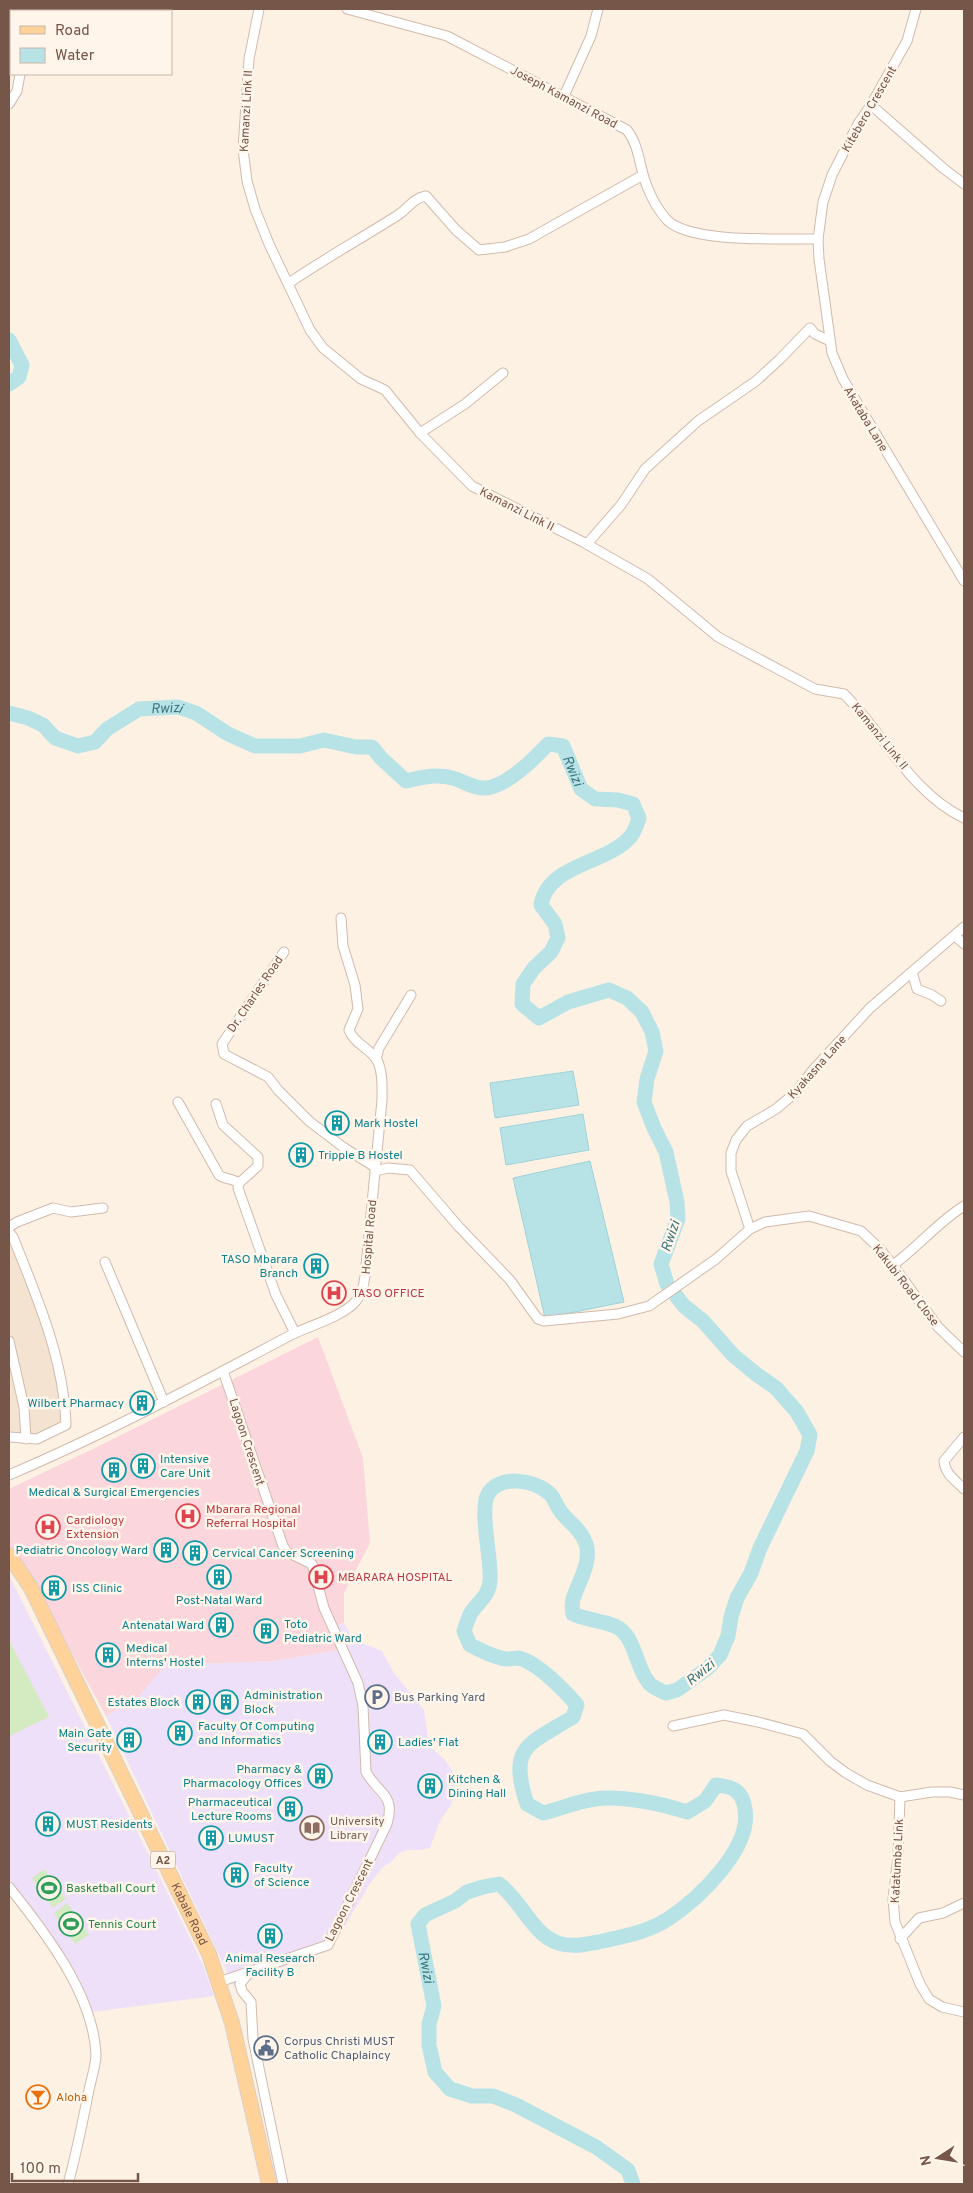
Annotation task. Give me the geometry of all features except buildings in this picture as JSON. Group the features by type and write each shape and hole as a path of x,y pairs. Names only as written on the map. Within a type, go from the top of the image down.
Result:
{"main road":[{"name":"Kabale Road","path":"9,1555 31,1588 135,1805 189,1912 220,1982 238,2047 269,2184"}],"street":[{"name":"Kamanzi Link II","path":"259,9 249,59 243,149 247,181 255,209 269,244 310,330 323,348 362,379 384,390 420,433 472,486 587,544 648,579 718,637 815,689 844,694 923,787 938,802 964,818"},
{"name":"Joseph Kamanzi Road","path":"347,9 447,36 627,130 635,140 648,190 668,221 689,232 716,236 818,239"},
{"path":"564,96 591,36 598,9"},
{"name":"Kitebero Crescent","path":"818,239 823,202 832,174 858,124 872,105 907,41 916,9"},
{"path":"9,104 17,91 20,75"},
{"path":"872,105 943,168 964,184"},
{"path":"288,282 400,214 417,197 426,196 431,200 456,230 479,250 504,247 529,239 643,175"},
{"name":"Akataba Lane","path":"818,239 832,353 843,379 964,581"},
{"path":"587,544 620,505 645,469 698,421 756,381 780,360 810,328 815,334 830,340"},
{"path":"420,433 465,404 503,373"},
{"path":"341,918 343,946 355,985 358,1009 349,1030 358,1044 376,1059 380,1048 411,995"},
{"name":"Kyakasna Lane","path":"750,1229 731,1171 732,1153 736,1140 747,1126 776,1108 795,1093 813,1070 870,1008 964,927"},
{"path":"954,936 964,944"},
{"name":"Dr. Charles Road","path":"284,952 222,1044 224,1054 268,1077 278,1090 309,1120 375,1169"},
{"path":"912,972 917,989 941,1001"},
{"name":"Hospital Road","path":"9,1475 75,1447 295,1333 344,1311 356,1301 364,1288 382,1100 382,1077 376,1059"},
{"path":"178,1102 219,1175 224,1178 233,1178 240,1183"},
{"path":"216,1104 224,1125 258,1157 258,1166 240,1183 238,1188 276,1296 295,1333"},
{"name":"Kakubi Road Close","path":"375,1169 400,1168 410,1170 459,1227 485,1251 510,1280 538,1319 544,1321 618,1314 649,1306 716,1259 750,1229 765,1222 809,1216 860,1232 879,1248 893,1264 938,1327 964,1352"},
{"path":"893,1264 906,1255 948,1216 964,1206"},
{"path":"9,1227 53,1208 71,1212 103,1208"},
{"path":"9,1232 13,1237 42,1309 59,1370 66,1425 37,1439 9,1437"},
{"path":"105,1262 164,1402"},
{"path":"9,1341 24,1407 26,1439"},
{"name":"Lagoon Crescent","path":"220,1982 248,1974 262,1966 328,1945 387,1824 390,1807 385,1794 366,1772 363,1706 356,1676 324,1608 312,1564 287,1552 282,1546 223,1371"},
{"path":"964,1437 944,1461 944,1468 948,1474 964,1488"},
{"path":"673,1726 724,1715 803,1734 830,1761 846,1773 867,1785 900,1797 932,1792 950,1792 964,1795"},
{"name":"Katatumba Link","path":"900,1797 898,1857 893,1899 895,1922 900,1940 929,1999 942,2007 964,2012"},
{"path":"9,1887 43,1932 66,1968 83,2001 93,2029 96,2056 68,2184"},
{"path":"900,1940 920,1918 964,1904"},
{"path":"248,1974 240,1984 242,1991 251,2002 253,2011 253,2038 283,2184"}],"shaded area":[{"path":"9,1232 59,1370 66,1425 47,1435 9,1437"},
{"name":"Mbarara Regional Referral Hospital","path":"318,1337 363,1458 370,1543 344,1593 344,1623 331,1628 337,1650 275,1661 166,1665 139,1696 106,1716 35,1586 9,1550 9,1489"},
{"path":"9,1575 203,1965 214,1996 92,2012 59,1949 9,1881"},
{"path":"344,1623 354,1640 382,1651 394,1673 424,1710 429,1746 445,1760 452,1771 455,1783 452,1803 440,1821 430,1848 407,1850 399,1853 391,1862 383,1867 371,1882 332,1947 234,1987 106,1716 139,1696 165,1665 275,1661 337,1650 330,1628"}],"green space":[{"path":"9,1640 49,1717 9,1736"},
{"name":"Basketball Court","path":"44,1869 66,1899 53,1908 32,1878"},
{"name":"Tennis Court","path":"67,1903 89,1935 75,1944 54,1913"}],"water":[{"path":"573,1071 579,1105 495,1118 490,1083"},
{"path":"583,1114 589,1150 506,1165 500,1128"},
{"path":"590,1161 624,1302 545,1318 513,1178"}],"waterway":[{"name":"Rwizi","path":"9,340 22,365 19,377 9,384"},
{"name":"Rwizi","path":"9,713 28,718 43,725 55,738 78,746 95,742 107,729 139,709 178,707 196,713 228,734 255,746 300,746 324,740 356,747 372,747 406,781 431,776 443,776 481,788 502,783 510,778 548,744 563,746 581,789 595,799 618,800 633,804 639,818 631,836 621,846 566,872 546,891 541,905 555,924 558,938 551,952 534,968 523,984 522,1004 539,1018 568,1002 609,990 627,998 642,1012 652,1032 656,1051 647,1079 644,1102 666,1152 677,1202 678,1219 661,1264 667,1284 684,1306 703,1321 733,1355 776,1388 797,1412 810,1435 807,1451 760,1548 751,1573 737,1598 728,1636 720,1655 708,1668 677,1690 666,1693 649,1683 641,1670 633,1647 620,1629 573,1614 573,1599 586,1565 586,1544 581,1533 562,1514 551,1495 543,1488 526,1482 509,1481 493,1488 488,1494 485,1523 490,1572 489,1587 471,1613 464,1631 470,1645 488,1654 507,1659 519,1658 534,1665 558,1685 577,1705 573,1717 544,1734 526,1749 521,1758 520,1770 527,1804 543,1813 589,1800 617,1798 654,1803 687,1812 705,1801 716,1785 731,1788 741,1796 745,1809 745,1824 732,1856 707,1886 694,1899 668,1919 636,1933 580,1945 558,1943 549,1939 541,1932 499,1884 467,1892 455,1901 425,1915 418,1924 434,2006 429,2024 429,2045 435,2072 450,2089 472,2096 493,2096 516,2105 596,2147 628,2170 633,2184"}],"place":[{"name":"Mark Hostel","path":"337,1123"},
{"name":"Tripple B Hostel","path":"301,1155"},
{"name":"TASO Mbarara Branch","path":"316,1266"},
{"name":"TASO OFFICE","path":"334,1293"},
{"name":"Wilbert Pharmacy","path":"142,1403"},
{"name":"Intensive Care Unit","path":"143,1466"},
{"name":"Medical & Surgical Emergencies","path":"114,1470"},
{"name":"Mbarara Regional Referral Hospital","path":"188,1516"},
{"name":"Cardiology Extension","path":"48,1527"},
{"name":"Pediatric Oncology Ward","path":"166,1550"},
{"name":"Cervical Cancer Screening","path":"195,1553"},
{"name":"Post-Natal Ward","path":"219,1577"},
{"name":"MBARARA HOSPITAL","path":"321,1577"},
{"name":"ISS Clinic","path":"54,1588"},
{"name":"Antenatal Ward","path":"221,1625"},
{"name":"Toto Pediatric Ward","path":"266,1631"},
{"name":"Medical Interns' Hostel","path":"108,1655"},
{"name":"Bus Parking Yard","path":"377,1697"},
{"name":"Estates Block","path":"198,1702"},
{"name":"Administration Block","path":"226,1702"},
{"name":"Faculty Of Computing and Informatics","path":"180,1733"},
{"name":"Main Gate Security","path":"129,1740"},
{"name":"Ladies' Flat","path":"380,1742"},
{"name":"Pharmacy & Pharmacology Offices","path":"320,1776"},
{"name":"Kitchen & Dining Hall","path":"430,1786"},
{"name":"Pharmaceutical Lecture Rooms","path":"290,1809"},
{"name":"MUST Residents","path":"48,1824"},
{"name":"University Library","path":"312,1828"},
{"name":"LUMUST","path":"211,1838"},
{"name":"Faculty of Science","path":"236,1875"},
{"name":"Basketball Court","path":"49,1888"},
{"name":"Tennis Court","path":"71,1924"},
{"name":"Animal Research Facility B","path":"270,1936"},
{"name":"Corpus Christi MUST Catholic Chaplaincy","path":"266,2048"},
{"name":"Aloha","path":"38,2097"}]}
